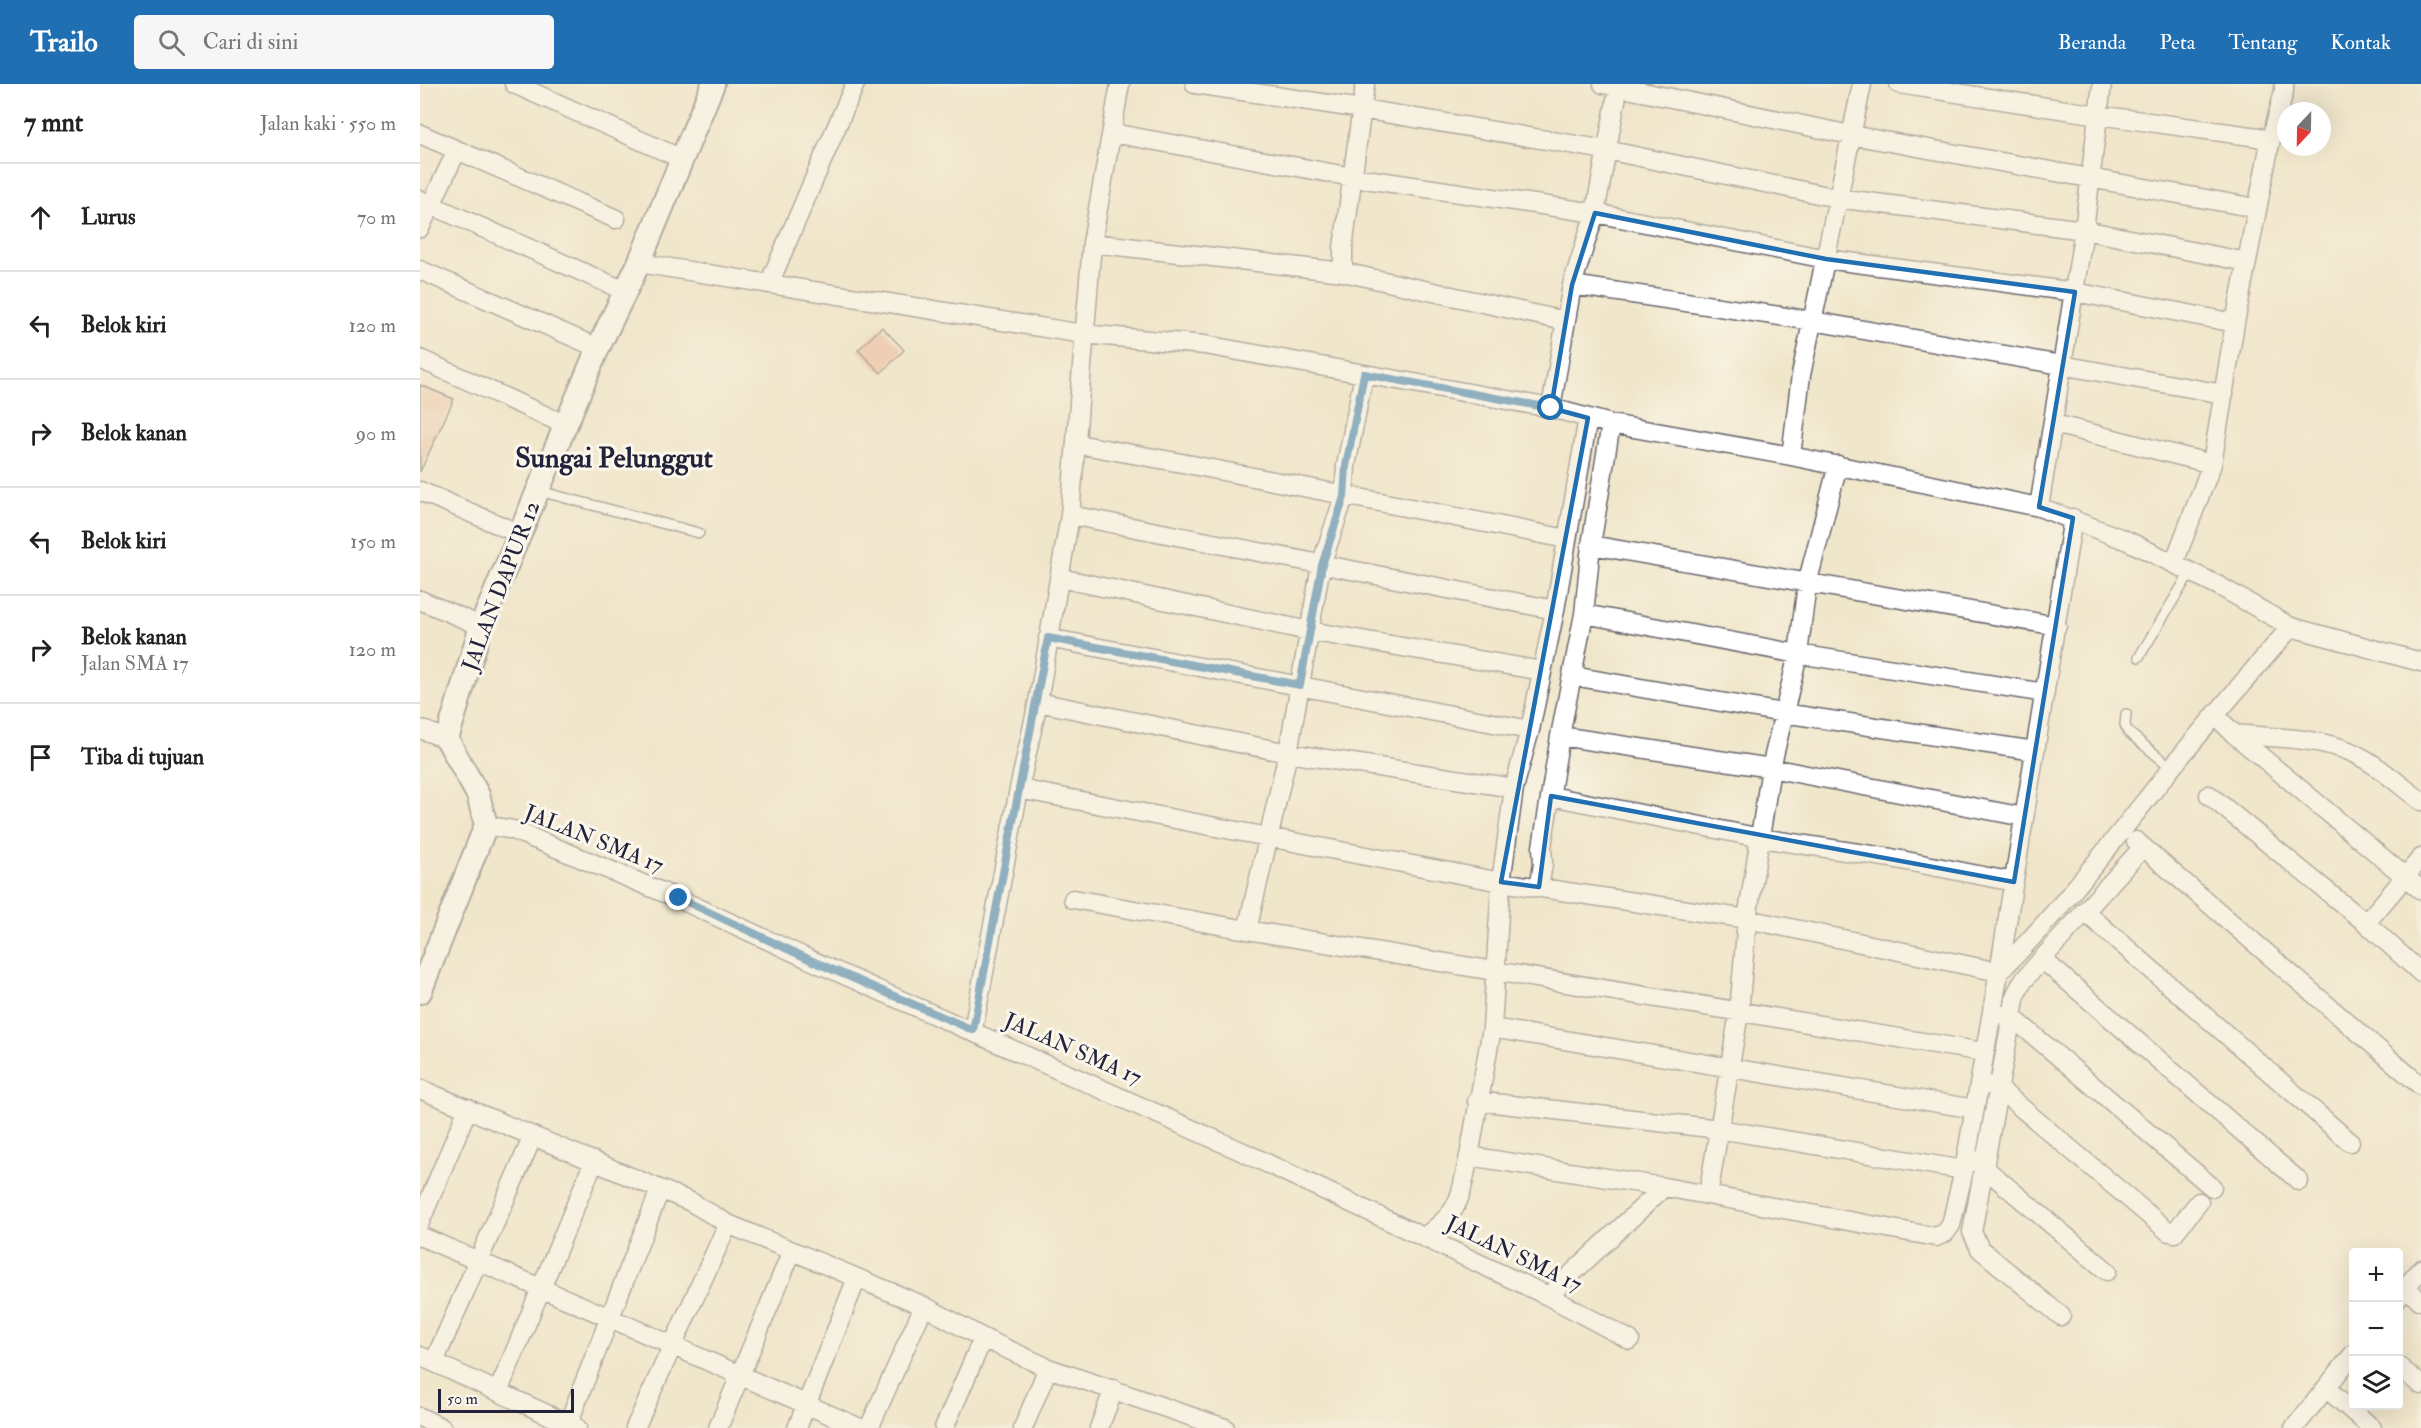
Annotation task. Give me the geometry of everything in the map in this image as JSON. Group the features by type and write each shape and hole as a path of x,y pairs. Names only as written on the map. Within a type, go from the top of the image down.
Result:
{"street":[{"path":"514,84 682,159"},
{"name":"JALAN DAPUR 12","path":"447,739 480,626 598,348 639,263 713,84"},
{"path":"768,284 855,84"},
{"path":"973,1030 1038,702 1070,516 1092,243 1120,84"},
{"path":"1195,84 1606,150 1837,198 2085,230 2247,262"},
{"path":"1343,273 1343,248 1365,84"},
{"path":"1791,456 1801,375 1862,84"},
{"path":"1899,84 2098,116 2258,137 2265,140 2269,148"},
{"path":"2039,507 2085,230 2102,84"},
{"path":"2182,567 2212,464 2256,208 2284,84"},
{"path":"1551,408 1572,285 1595,213 1606,150 1613,85 1851,135 2256,208"},
{"path":"1112,133 1352,177 1595,213 1826,259 2075,292 2235,323"},
{"path":"420,134 616,219"},
{"path":"420,228 425,202 457,150"},
{"path":"425,202 625,291"},
{"path":"1092,243 1343,273 1565,321"},
{"path":"639,263 1083,334 1205,345 1551,408 1611,424 1838,465 2039,507 2073,518 2182,567 2291,627 2421,662"},
{"path":"420,270 598,348"},
{"path":"1572,285 1813,321 2224,394"},
{"path":"420,359 566,425"},
{"path":"1247,930 1287,753 1322,565 1344,497 1346,466 1364,374"},
{"path":"1424,1237 1449,1218 1459,1200 1469,1156 1492,1028 1501,882 1514,788 1530,730 1555,610 1588,418"},
{"path":"1539,888 1543,864 1542,847 1560,736 1584,614 1591,545 1611,424"},
{"path":"2054,424 2212,464"},
{"path":"1077,444 1567,539"},
{"path":"1708,1194 1739,1013 1748,919 1771,768 1798,654 1807,584 1838,465"},
{"path":"420,491 520,534"},
{"path":"1070,516 1555,610"},
{"path":"1469,1156 1708,1194 1936,1237 1945,1233 1951,1225 1975,1109 2057,626 2073,518"},
{"path":"1591,545 2057,626"},
{"path":"1060,578 1309,631 1542,671"},
{"path":"420,600 480,626"},
{"path":"1584,614 1798,654 2045,693"},
{"path":"1999,972 2026,945 2124,831 2215,715 2291,627"},
{"path":"1048,638 1530,730"},
{"path":"1573,676 1783,713 2035,751"},
{"path":"1038,702 1287,753 1514,788"},
{"path":"2215,715 2234,734 2421,890"},
{"path":"420,729 447,739 478,795 486,825 420,992"},
{"path":"2234,734 2322,743 2350,752 2378,768 2421,801"},
{"path":"1560,736 1771,768 2024,817"},
{"path":"1019,789 1501,882 1748,919 1999,972"},
{"path":"2209,795 2366,923 2421,973"},
{"path":"1551,796 1761,838 1891,858 2014,882"},
{"name":"JALAN SMA 17","path":"486,825 513,830 679,898 815,962 973,1030 1424,1237 1548,1296 1630,1340"},
{"path":"2124,831 2421,1086"},
{"path":"2061,1316 1980,1249 1972,1232 2019,988 2084,911 2143,847"},
{"path":"2366,923 2421,858"},
{"path":"1073,899 1247,930 1495,969 1739,1013 1983,1052"},
{"path":"2084,911 2350,1142"},
{"path":"2042,959 2299,1180"},
{"path":"1991,1012 2012,1017 2212,1186"},
{"path":"1492,1028 1975,1109"},
{"path":"1979,1081 1999,1089 2169,1232 2174,1233 2199,1202"},
{"path":"420,1089 691,1202 728,1224 924,1306 983,1338 1048,1368 1114,1389 1179,1421 1225,1428"},
{"path":"1478,1101 1719,1129 1984,1165 2107,1270"},
{"path":"420,1222 468,1108"},
{"path":"533,1136 479,1261 427,1359 572,1426 609,1319 660,1190"},
{"path":"498,1392 594,1161"},
{"path":"1548,1296 1665,1187"},
{"path":"635,1428 728,1224"},
{"path":"420,1236 609,1319 675,1344 860,1428"},
{"path":"718,1428 742,1376 792,1251"},
{"path":"2403,1292 2421,1269"},
{"path":"797,1428 857,1278"},
{"path":"2403,1293 2421,1301"},
{"path":"869,1428 924,1306"},
{"path":"944,1428 983,1338"},
{"path":"2294,1428 2352,1356"},
{"path":"1023,1428 1048,1368"},
{"path":"2403,1369 2421,1385"},
{"path":"2326,1388 2372,1428"},
{"path":"1099,1428 1114,1389"},
{"path":"420,1417 442,1428"}],"lane":[{"path":"539,491 699,533"},
{"path":"2139,657 2182,567"},
{"path":"2126,714 2125,725 2128,732 2172,768"}],"highlighted area":[{"path":"1595,213 1826,259 2075,292 2039,507 2073,518 2014,882 1551,796 1539,887 1501,882 1588,418 1551,408 1572,285"}],"building":[{"path":"882,327 904,350 881,373 858,350"},
{"path":"420,385 454,399 420,472"}],"district":[{"name":"Sungai Pelunggut","path":"614,458"}],"route":[{"path":"679,898 815,962 973,1030 1003,868 1038,702 1048,638 1300,685 1322,565 1344,497 1346,466 1364,374 1551,408"}]}
